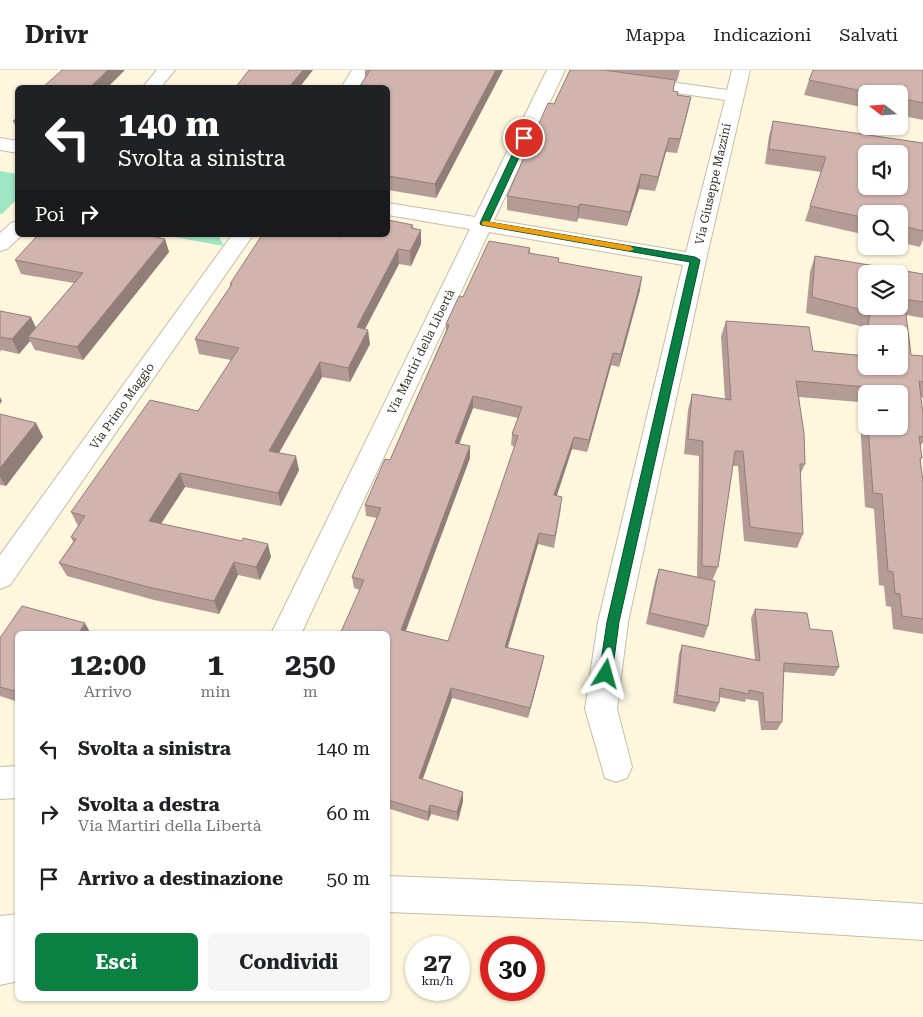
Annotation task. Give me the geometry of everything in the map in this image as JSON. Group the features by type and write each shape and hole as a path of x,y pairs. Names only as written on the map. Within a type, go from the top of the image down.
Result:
{"main road":[{"path":"153,85 166,70"},
{"path":"351,85 361,70"},
{"name":"Via Giuseppe Mazzini","path":"616,767 601,709 613,622 695,260 741,70"},
{"name":"Via Martiri della Libertà","path":"287,631 484,223 560,71"},
{"path":"615,79 734,96"},
{"path":"0,144 15,146"},
{"path":"390,209 484,223 695,260"},
{"path":"0,245 15,230"},
{"name":"Via Primo Maggio","path":"0,577 242,237"},
{"path":"0,783 15,782"},
{"path":"390,894 650,904 923,922"},
{"path":"0,923 15,922"},
{"path":"0,934 15,932"},
{"path":"0,966 15,963"}],"green space":[{"path":"0,171 15,174 15,201 0,214"},
{"path":"174,237 219,237 224,246"}],"building":[{"path":"62,70 108,70 92,85 45,85"},
{"path":"249,70 303,70 290,85 237,85"},
{"path":"370,70 496,70 435,184 390,176 390,85 361,85"},
{"path":"570,70 604,70 675,80 673,91 678,92 677,95 691,97 680,139 669,138 658,177 641,174 630,212 580,204 578,207 507,196 548,103 554,104"},
{"path":"813,70 923,70 923,103 908,100 908,85 858,85 858,90 809,80"},
{"path":"773,121 858,133 858,135 923,143 923,231 908,227 908,205 858,205 858,216 810,206 826,157 769,149"},
{"path":"390,220 413,225 411,228 421,230 410,251 398,249 357,327 368,330 348,368 320,362 269,451 296,456 278,493 180,473 149,521 242,541 243,538 268,544 256,567 234,562 214,601 148,587 59,563 76,539 71,537 85,516 71,512 150,400 198,411 239,348 195,339 232,284 230,284 261,237 390,237"},
{"path":"36,237 156,237 165,239 77,347 28,337 83,273 15,260"},
{"path":"489,241 530,248 528,253 559,258 558,262 642,277 621,354 613,353 589,440 574,437 554,495 562,497 555,536 539,533 505,647 544,656 530,708 451,688 419,778 463,792 457,812 430,805 428,812 390,801 390,631 341,631 364,580 352,577 381,508 365,505 385,459 390,460 449,325 446,324 459,296 463,297","holes":["473,396 522,407 512,434 518,436 448,641 401,630 470,446 455,443"]},
{"path":"815,256 869,265 858,265 858,309 812,297"},
{"path":"908,272 923,274 923,302 908,300"},
{"path":"0,311 31,317 12,339 0,337"},
{"path":"870,315 906,315 907,325 868,325"},
{"path":"726,321 809,327 813,351 858,355 858,375 908,375 908,331 911,355 923,356 923,382 919,381 923,414 923,437 919,436 923,482 923,619 902,616 900,594 895,593 893,572 888,571 882,494 873,493 869,435 908,435 908,385 858,386 796,381 804,433 805,464 800,464 803,534 750,527 743,451 735,451 718,567 702,566 703,441 688,439 692,394 731,400"},
{"path":"0,414 36,423 0,468"},
{"path":"659,569 715,581 708,626 650,613"},
{"path":"22,606 85,623 80,631 15,631 15,691 0,687 0,638"},
{"path":"755,609 807,613 810,629 832,631 839,667 784,663 782,722 765,722 763,693 749,690 749,694 720,688 719,703 677,695 682,645 760,661"}],"slow traffic":[{"path":"485,224 630,249"}],"route":[{"path":"524,138 484,223 695,260 613,622 606,674"}]}
